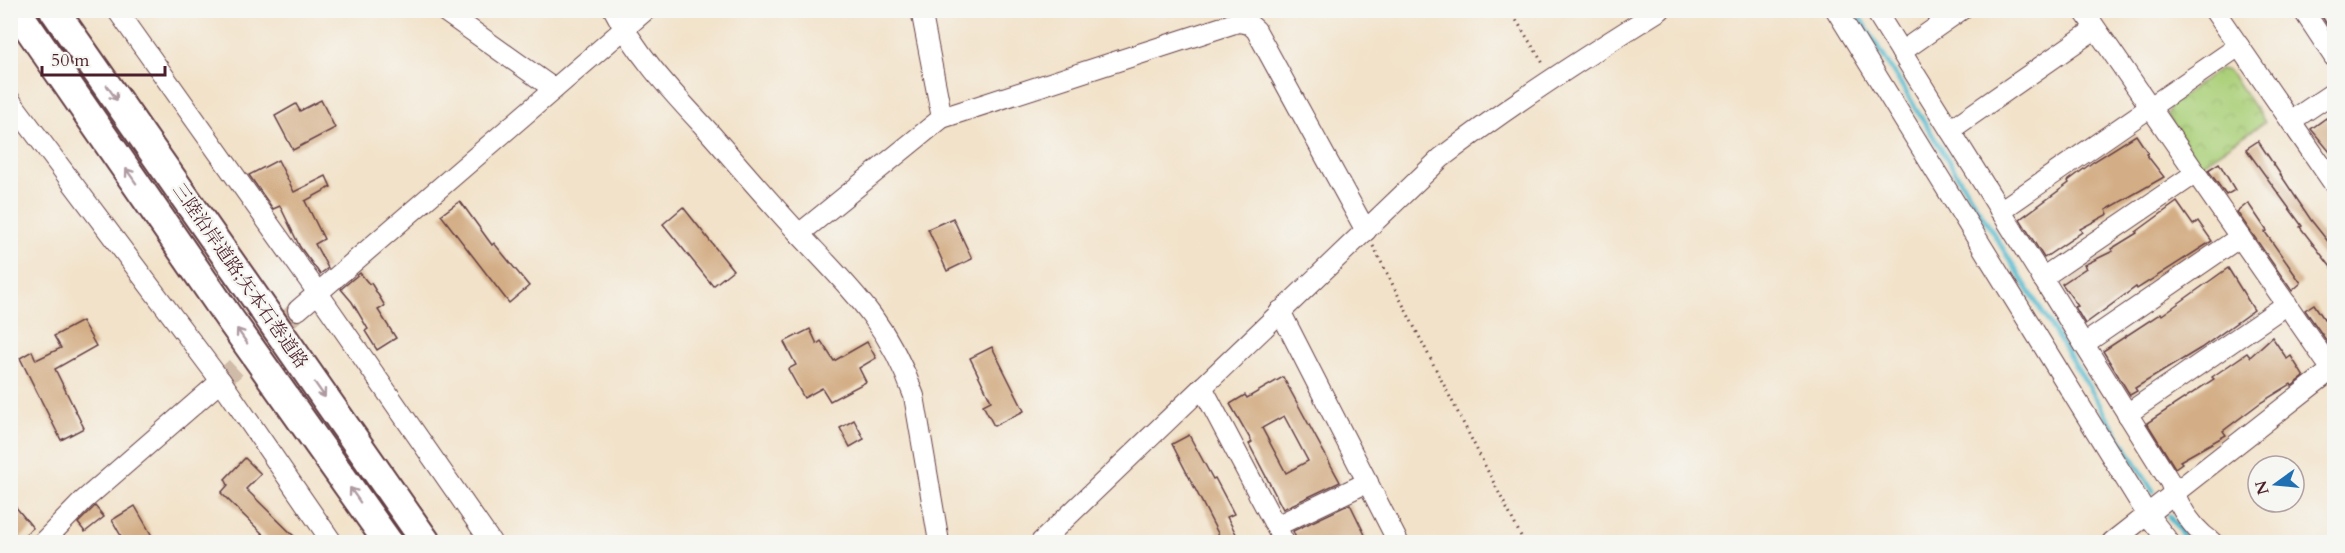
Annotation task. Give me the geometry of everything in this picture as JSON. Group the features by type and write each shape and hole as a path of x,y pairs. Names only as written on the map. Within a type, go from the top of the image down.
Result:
{"highway":[{"name":"三陸沿岸道路;矢本石巻道路","path":"16,10 388,543"},
{"name":"三陸沿岸道路;矢本石巻道路","path":"54,10 426,543"}],"street":[{"path":"117,10 318,293 491,543"},
{"path":"443,10 554,89"},
{"path":"614,10 624,30 650,67 799,234 864,303 882,327 906,373 914,396 939,543"},
{"path":"298,310 646,10"},
{"path":"921,10 942,118"},
{"path":"1041,543 1441,158 1495,116 1551,78 1660,10"},
{"path":"1836,10 2147,514 2169,543"},
{"path":"1875,10 2170,482 2178,505 2205,538 2212,543"},
{"path":"1901,52 1961,10"},
{"path":"2083,10 2333,369 2112,543"},
{"path":"2214,10 2334,184"},
{"path":"2303,10 2334,57"},
{"path":"799,234 942,118 1238,22 1249,24 1256,30 1366,231"},
{"path":"1950,130 2096,29"},
{"path":"2000,211 2239,46"},
{"path":"2291,121 2334,92"},
{"path":"10,100 221,381 332,543"},
{"path":"2042,278 2196,173"},
{"path":"2084,344 2240,237"},
{"path":"2127,414 2287,304"},
{"path":"1280,312 1398,543"},
{"path":"43,543 84,500 221,381"},
{"path":"1202,387 1280,534 1368,482"}],"path":[{"path":"1510,10 1551,78"},
{"path":"1366,231 1524,543"}],"green space":[{"path":"2219,69 2229,71 2265,122 2200,165 2167,116 2170,105"}],"building":[{"path":"2318,10 2331,10 2334,16 2334,36"},
{"path":"321,100 335,128 293,150 275,116 296,104 300,111"},
{"path":"2326,118 2334,129 2334,157 2311,129"},
{"path":"2136,135 2148,153 2146,154 2164,177 2106,210 2108,214 2080,229 2082,232 2044,258 2020,219 2093,162"},
{"path":"2258,141 2311,220 2334,249 2334,271 2300,227 2302,226 2246,149"},
{"path":"278,160 294,192 326,176 331,187 305,201 324,239 315,244 328,268 320,274 300,247 280,206 273,209 249,175"},
{"path":"2219,163 2235,190 2226,195 2208,170"},
{"path":"460,201 492,245 494,243 529,286 509,303 441,215"},
{"path":"2177,202 2193,225 2198,221 2212,241 2137,289 2136,287 2085,324 2075,307 2078,306 2062,284 2086,268 2084,265 2113,251 2111,249 2137,233"},
{"path":"2248,203 2267,231 2265,232 2301,283 2292,291 2237,212"},
{"path":"683,207 733,270 713,286 663,224"},
{"path":"953,218 972,259 947,271 928,229"},
{"path":"2228,268 2254,310 2201,348 2135,388 2137,391 2130,395 2103,351 2161,313 2162,315"},
{"path":"360,273 369,284 371,283 385,306 378,310 396,338 377,350 365,331 368,329 352,302 341,289"},
{"path":"2314,304 2334,334 2334,339 2328,343 2305,310"},
{"path":"82,321 96,346 55,369 84,428 61,440 20,358 32,351 36,360 61,348 54,336"},
{"path":"810,329 817,344 821,341 834,361 867,342 876,358 859,368 866,382 830,401 822,388 804,398 788,369 796,365 784,342"},
{"path":"2272,337 2287,359 2291,356 2304,377 2260,403 2223,431 2226,435 2180,461 2182,463 2175,468 2147,423 2214,379 2212,377 2247,353 2250,357"},
{"path":"992,347 1024,411 994,426 983,405 991,401 970,358"},
{"path":"1283,377 1340,482 1283,509 1249,444 1252,442 1230,404 1245,395 1247,398","holes":["1284,416 1308,461 1286,473 1262,428"]},
{"path":"854,420 864,439 850,447 840,428"},
{"path":"1189,435 1234,514 1227,517 1241,543 1223,543 1172,444"},
{"path":"245,458 261,474 246,489 301,543 272,543 221,493 228,485 225,479"},
{"path":"10,500 33,528 14,543 10,543"},
{"path":"1350,504 1369,543 1298,543 1293,531"},
{"path":"95,506 104,517 85,532 78,523"},
{"path":"135,506 156,543 125,543 112,520"}],"waterway":[{"path":"1855,10 2153,491"},
{"path":"2169,516 2188,542"}],"tunnel":[{"path":"221,381 298,310"}]}
